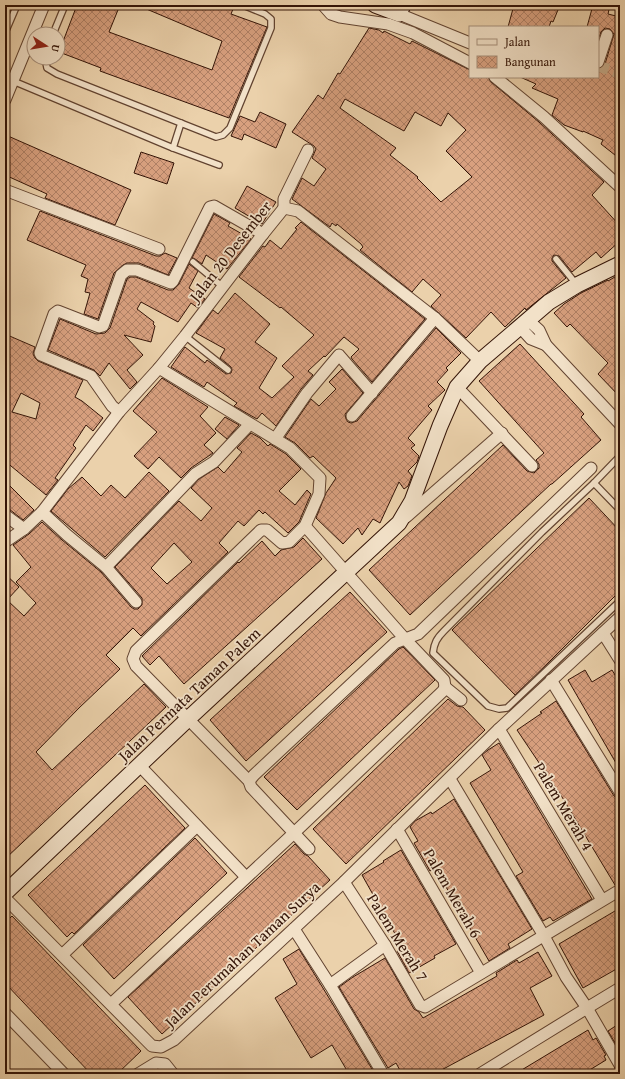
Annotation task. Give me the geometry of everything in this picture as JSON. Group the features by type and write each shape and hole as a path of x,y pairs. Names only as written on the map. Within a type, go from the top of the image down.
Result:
{"street":[{"path":"5,100 44,5"},
{"path":"323,5 331,14 340,17 388,24 412,33 469,62"},
{"path":"375,5 401,9 469,43"},
{"path":"599,59 607,36"},
{"path":"497,78 544,117 620,187"},
{"path":"284,208 284,199 308,150"},
{"path":"5,190 159,249"},
{"path":"118,412 112,406 91,376 40,353 54,314 58,311 99,327 103,326 121,274 127,270 137,270 171,284 210,207 214,206 263,234"},
{"name":"Jalan 20 Desember","path":"5,542 24,529 42,512 118,412 159,368 284,208 298,211 435,318 480,361"},
{"path":"480,361 548,302 620,264"},
{"path":"352,416 435,318"},
{"path":"524,323 531,339 546,345 620,424"},
{"path":"275,439 307,393 339,355 372,393"},
{"name":"Jalan Permata Taman Palem","path":"5,893 189,718 399,523 412,501 440,426 457,387 480,361"},
{"path":"159,368 290,448 320,478 319,494 305,526 289,542 282,543 267,530 261,530 136,651 133,658 136,666 189,718 249,781 251,787 309,849"},
{"path":"457,387 532,466"},
{"path":"106,567 195,474 214,462 250,424"},
{"path":"399,523 502,433"},
{"path":"249,781 395,643 418,634 591,468"},
{"path":"42,512 106,567 136,602"},
{"path":"5,515 24,529"},
{"path":"111,1004 294,833 443,691 445,687 444,680 405,639 305,526"},
{"name":"Jalan Perumahan Taman Surya","path":"5,898 152,1046 161,1047 174,1040 294,929 450,779 499,729 620,617"},
{"path":"603,632 620,660"},
{"path":"551,680 620,792"},
{"path":"445,687 460,700"},
{"name":"Palem Merah 4","path":"499,729 602,900"},
{"path":"139,765 246,877"},
{"path":"450,779 544,936 566,977 620,1065"},
{"path":"62,955 197,826"},
{"name":"Palem Merah 6","path":"397,829 481,974"},
{"name":"Palem Merah 7","path":"342,884 385,944 420,1005 425,1007 481,974"},
{"path":"481,974 620,890"},
{"path":"294,929 330,985 383,1074"},
{"path":"330,985 385,944"},
{"path":"480,1074 620,988"},
{"path":"5,1013 64,1074"},
{"path":"138,1074 156,1063 164,1064 173,1074"}],"lane":[{"path":"5,33 17,5"},
{"path":"56,26 65,5"},
{"path":"47,66 47,68 57,74 181,123 216,136 223,135 230,128 271,28 271,19 265,14 243,5"},
{"path":"13,81 173,148 219,165"},
{"path":"173,148 181,123"},
{"path":"556,259 578,285"},
{"path":"193,262 223,287"},
{"path":"185,336 228,370"},
{"path":"620,456 444,631 436,640 433,653 488,706 499,709 507,708 620,601"},
{"path":"594,483 620,510"}],"building":[{"path":"77,5 120,5 109,32 212,70 222,41 137,5 223,5 233,9 231,14 267,27 229,118 100,71 101,68 66,55 66,34"},
{"path":"514,5 560,5 553,22 551,21 549,26 508,26"},
{"path":"593,5 610,5 608,14 620,17 620,121 616,130 620,133 620,159 601,144 603,140 583,131 564,125 552,115 558,99 532,88 536,84 522,78 599,78 599,69 605,64 614,34 610,29 605,28 601,32 599,37 599,26 587,26"},
{"path":"369,28 379,30 383,33 384,31 410,44 412,41 469,70 469,78 489,78 491,82 539,122 604,182 592,195 620,226 620,241 601,258 596,252 572,272 559,256 554,255 552,261 566,278 526,310 525,308 505,327 491,312 466,338 431,306 441,295 423,279 412,292 360,250 363,247 361,244 337,224 336,226 332,223 330,227 292,199 302,178 314,186 326,169 312,158 316,149 314,146 292,132 318,95 323,99 338,73 340,74","holes":["345,99 404,131 415,112 441,126 448,113 466,130 446,151 472,177 441,202 417,178 418,177 390,155 396,148 340,108"]},
{"path":"260,112 286,124 276,148 244,134 242,140 231,136 240,116 255,122"},
{"path":"8,136 131,190 115,225 45,198 47,194 5,175 5,142"},
{"path":"141,152 174,163 167,184 134,173"},
{"path":"247,186 276,202 262,224 235,208"},
{"path":"40,211 156,256 160,256 165,253 177,258 168,275 139,263 127,263 123,265 114,273 98,319 84,314 90,293 85,292 88,279 81,276 86,265 27,240"},
{"path":"214,214 230,223 228,226 251,239 227,269 206,255 202,264 192,258"},
{"path":"301,222 425,319 372,382 351,357 359,349 344,337 325,357 324,356 308,371 313,375 301,389 276,426 262,413 257,419 234,406 237,403 207,382 204,387 171,367 185,347 205,363 207,360 226,374 231,373 231,367 220,358 225,349 196,333 213,310 218,314 235,293 270,324 255,342 277,358 259,388 272,398 294,377 282,366 314,335 281,307 280,308 239,277 263,246 265,247 270,240 281,249 297,229 295,228"},
{"path":"189,264 198,271 189,288 205,299 198,308 191,303 178,322 141,302 137,309 154,322 153,324 155,326 151,342 124,335 143,355 127,370 137,382 130,389 109,363 100,376 94,370 48,350 60,319 96,334 105,333 110,328 127,279 130,277 136,277 168,290 173,290 179,284"},
{"path":"620,274 620,397 598,374 608,363 570,324 567,327 554,313 564,304 581,293"},
{"path":"436,328 461,353 446,368 448,370 437,382 445,390 428,406 432,410 408,438 415,445 411,448 419,456 417,462 408,471 412,476 408,486 404,489 399,482 380,523 373,519 362,535 358,528 343,544 316,518 326,493 336,478 313,456 310,458 295,443 285,437 311,399 319,406 336,389 329,382 342,369 363,393 345,414 348,422 351,423 357,421"},
{"path":"5,334 35,347 33,354 38,361 83,380 75,397 103,418 93,431 86,425 73,445 76,448 55,478 58,480 46,495 5,461","holes":["21,393 40,403 36,419 12,412"]},
{"path":"520,344 584,414 581,417 601,440 551,484 410,615 369,570 503,445 527,471 534,473 539,468 539,464 536,460 544,453 479,381"},
{"path":"162,378 208,407 200,416 216,433 204,445 213,453 191,468 181,478 159,457 148,469 134,456 157,432 133,411"},
{"path":"225,417 239,425 227,439 215,429"},
{"path":"251,433 260,438 268,446 270,444 286,454 301,469 279,491 295,505 307,490 311,494 299,522 288,533 265,512 263,514 259,510 244,526 238,521 219,543 228,552 141,636 133,628 106,655 120,669 36,752 52,770 144,684 166,707 5,859 5,574 19,587 7,600 24,616 36,603 16,582 31,567 13,545 29,534 42,522 101,572 131,607 138,609 142,605 142,598 115,567 179,501 201,521 212,508 191,488 199,479 218,467 224,473 242,452 237,448","holes":["174,543 192,562 167,584 151,568"]},
{"path":"149,472 169,491 105,557 51,511 68,489 82,477 101,496 111,485 125,498"},
{"path":"5,481 34,510 23,520 9,509 5,508"},
{"path":"589,498 620,531 620,591 515,695 452,630"},
{"path":"303,538 322,559 184,684 159,656 150,665 142,656 238,562 239,563 262,541 275,556 281,550 294,547"},
{"path":"350,592 387,632 246,761 210,720"},
{"path":"403,647 435,680 297,810 264,777 399,649"},
{"path":"585,670 592,682 612,670 620,683 620,770 568,680"},
{"path":"448,699 457,706 463,707 485,730 346,864 313,829"},
{"path":"556,701 614,796 620,799 620,883 615,885 562,797 517,730 542,713 540,712"},
{"path":"499,743 592,899 553,921 550,917 543,921 516,876 523,872 470,783 491,770 482,755"},
{"path":"145,785 185,828 74,934 72,932 67,937 28,895"},
{"path":"454,799 532,929 508,944 510,948 489,961 435,868 430,871 414,843 418,841 410,827 415,821 431,812 432,814"},
{"path":"195,838 227,873 114,979 83,945"},
{"path":"295,844 330,880 162,1034 128,997"},
{"path":"401,850 456,944 434,956 435,958 409,973 397,951 403,948 362,875"},
{"path":"620,908 620,967 583,988 559,944"},
{"path":"12,916 141,1051 117,1074 91,1074 5,983 5,923"},
{"path":"299,949 375,1074 349,1074 332,1045 311,1058 275,998 297,984 283,959"},
{"path":"538,952 552,976 530,988 544,1015 434,1074 402,1074 396,1063 388,1068 339,987 385,958 414,1009 419,1012 423,1018 497,976 496,973 517,960 519,963"},
{"path":"620,1023 620,1046 618,1048 608,1031"},
{"path":"588,1030 593,1040 596,1038 606,1055 604,1056 606,1060 583,1074 515,1074"}],"tunnel":[{"path":"599,66 620,73"}]}
